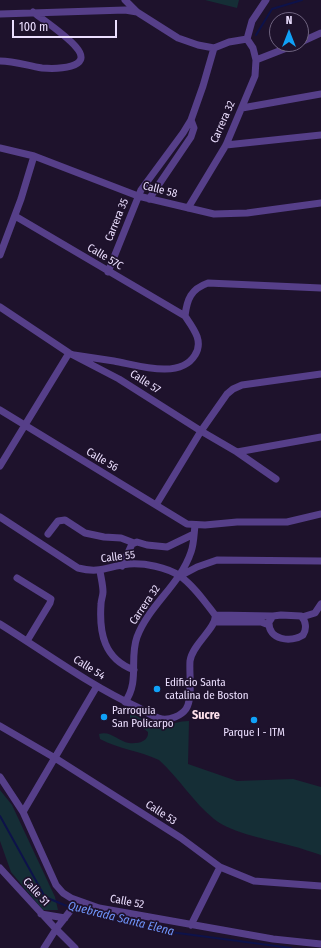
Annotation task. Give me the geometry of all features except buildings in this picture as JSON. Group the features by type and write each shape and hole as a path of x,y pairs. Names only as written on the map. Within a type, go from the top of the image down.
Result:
{"street":[{"path":"125,0 137,12 178,38 198,45 214,48 229,42 247,39 252,21 266,0"},
{"path":"0,14 125,10 137,12"},
{"path":"0,61 21,62 42,68 72,67 77,65 80,54 75,45 33,12"},
{"path":"309,38 321,33"},
{"name":"Carrera 32","path":"188,208 226,145 255,76 256,60 254,48 247,39"},
{"name":"Carrera 35","path":"108,272 141,190 191,120 214,48"},
{"path":"256,60 276,52"},
{"path":"242,108 321,94"},
{"name":"Carrera 35","path":"149,199 191,137 194,128 191,120"},
{"path":"226,145 321,135"},
{"name":"Calle 58","path":"0,148 34,156 138,196 214,214 247,214 321,203"},
{"path":"0,255 15,216 34,156"},
{"name":"Calle 57C","path":"15,216 185,316"},
{"path":"0,466 72,354 158,369 180,368 192,360 198,351 198,340 185,316 188,300 199,287 214,284 321,288"},
{"name":"Calle 57","path":"0,307 72,354 120,379 201,431 237,452 276,479"},
{"path":"156,504 201,431 227,394 233,389 242,385 321,374"},
{"name":"Calle 56","path":"0,410 187,524 195,525"},
{"path":"237,452 321,437"},
{"path":"195,525 237,522 287,522 321,514"},
{"name":"Calle 55","path":"0,517 78,568 89,571 100,571 130,564 147,565 164,569 180,576"},
{"path":"48,534 58,521 65,520 89,534 121,538 134,543 141,542 147,545 161,547 167,547 194,534"},
{"name":"Carrera 32","path":"125,702 131,694 133,683 135,642 141,627 180,576 191,552 195,525"},
{"path":"122,566 132,544 134,543"},
{"path":"269,625 261,622 215,618 192,587 180,576 197,567 217,560 321,561"},
{"path":"100,571 103,593 101,610 103,638 106,646 114,658 123,666 134,670"},
{"path":"17,578 51,599 27,641"},
{"path":"215,618 290,614 302,617 315,612 321,604"},
{"path":"273,616 269,625 271,631 280,638 295,639 299,638 305,633 306,625 302,617"},
{"name":"Calle 54","path":"0,624 96,686 161,719 172,718 186,710 189,703 190,661 192,654 215,618"},
{"path":"24,812 96,686"},
{"name":"Calle 53","path":"0,726 55,758 181,838 220,867 254,881 321,886"},
{"name":"Calle 52","path":"0,777 24,812 56,885 76,904 273,939 321,944"},
{"path":"191,925 220,867"},
{"name":"Calle 51","path":"0,868 41,914 75,948"},
{"path":"44,948 76,904"},
{"path":"41,914 65,918"}],"shaded area":[{"path":"205,0 239,0 237,8"},
{"path":"131,714 158,725 189,721 188,764 237,781 293,779 321,787 321,855 231,829 214,819 206,812 159,760 100,739 99,734 107,733 129,743 139,743 145,740 148,732 130,718"},
{"path":"0,790 12,805 55,897 58,910 43,910 11,872 0,841"}],"waterway":[{"path":"256,35 272,9 302,0"},
{"name":"Quebrada Santa Elena","path":"0,816 45,897 79,911 163,931 291,948"}],"place":[{"name":"Edificio Santa catalina de Boston","path":"157,689"},
{"name":"Parroquia San Policarpo","path":"104,717"},
{"name":"Parque I - ITM","path":"254,720"}],"district":[{"name":"Sucre","path":"206,716"}]}
